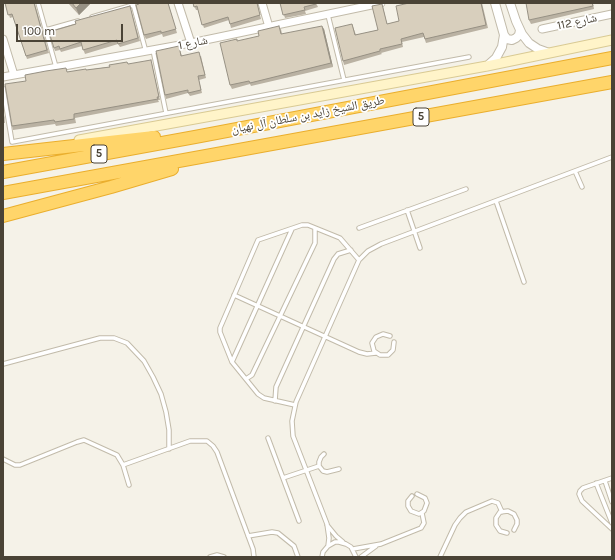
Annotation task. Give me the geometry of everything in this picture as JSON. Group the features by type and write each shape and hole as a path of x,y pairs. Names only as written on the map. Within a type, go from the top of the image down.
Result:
{"highway":[{"name":"طريق الشيخ زايد بن سلطان آل نهيان","path":"3,172 612,58"},
{"name":"طريق الشيخ زايد بن سلطان آل نهيان","path":"3,193 612,82"},
{"path":"4,154 167,136 195,137"},
{"path":"3,216 111,187 231,152"}],"main road":[{"path":"4,154 487,66 612,40"}],"street":[{"path":"178,3 191,43"},
{"path":"262,3 269,27"},
{"name":"شارع 1","path":"3,77 191,43 328,15 348,7 381,3"},
{"path":"487,66 496,58 502,47 504,35 495,3"},
{"path":"510,3 520,30 529,43 538,49 549,53"},
{"name":"شارع 112","path":"542,29 612,14"},
{"path":"504,35 507,39 512,40 519,35 520,30"},
{"path":"3,39 14,75"}],"lane":[{"path":"38,3 57,68"},
{"path":"90,17 133,4 150,51 166,113"},
{"path":"328,15 344,80"},
{"path":"46,30 82,19"},
{"path":"3,88 12,142 469,57"},
{"path":"322,557 328,546 329,538 327,524 293,436 292,421 295,405 359,260 375,247 612,157"},
{"path":"575,171 582,187"},
{"path":"359,228 466,189"},
{"path":"496,201 524,282"},
{"path":"407,210 420,248"},
{"path":"295,405 264,398 258,394 232,362 220,332 220,328 258,240 292,228 308,225 340,238 359,260"},
{"path":"232,362 292,228"},
{"path":"246,379 252,375 315,243 316,228"},
{"path":"275,401 276,387 334,260 338,254 351,250"},
{"path":"234,295 359,352 388,355 393,350 394,342"},
{"path":"376,353 372,346 374,339 380,334 390,336"},
{"path":"3,364 100,338 114,338 127,342 144,361 154,377 161,394 169,430 169,449"},
{"path":"268,438 299,521"},
{"path":"3,458 15,465 20,465 84,440 117,455 123,465 129,485"},
{"path":"123,465 190,441 207,441 217,452 248,536 254,557"},
{"path":"319,466 321,457 324,454"},
{"path":"283,478 319,466"},
{"path":"319,466 327,472 339,469"},
{"path":"612,478 581,489 579,492 579,496 584,503 612,529"},
{"path":"605,481 612,502"},
{"path":"596,483 612,523"},
{"path":"412,496 408,501 409,509 416,514 422,513 426,509 427,500 423,496 417,494"},
{"path":"440,557 455,525 466,512 492,501 498,503 502,512"},
{"path":"507,533 500,531 496,525 496,518 502,512 511,512 516,517 517,524 514,530"},
{"path":"361,557 381,544 421,528 424,523 422,513"},
{"path":"327,524 336,536 353,549 356,557"},
{"path":"248,536 272,532 278,533 294,546 298,557"},
{"path":"328,546 335,542 344,543"},
{"path":"353,549 381,544"},
{"path":"210,557 221,555 224,557"}],"building":[{"path":"5,3 34,3 47,50 26,56 12,14 8,15"},
{"path":"72,3 81,3 76,8"},
{"path":"139,3 168,3 176,29 144,35 136,5"},
{"path":"193,3 257,3 260,15 230,24 228,17 202,25 197,6 194,7"},
{"path":"280,3 316,4 304,7 305,10 283,15"},
{"path":"409,3 481,3 486,25 425,39 423,33 401,39 402,44 380,49 380,51 343,61 335,28 352,24 355,35 378,30 372,6 382,4 387,24 399,21 396,6"},
{"path":"526,3 592,3 593,6 529,20"},
{"path":"130,6 138,38 118,44 117,40 83,50 81,42 60,49 59,46 54,48 49,32 76,24 75,21"},
{"path":"279,26 281,34 322,26 331,63 250,83 249,81 230,85 220,43 259,36 258,31"},
{"path":"179,46 181,56 199,52 205,75 198,76 201,90 188,93 188,90 165,95 156,51"},
{"path":"151,60 159,97 157,97 158,99 74,114 74,119 55,122 54,120 12,126 5,84 26,81 25,75 46,71 66,68 67,72 110,67 109,65 127,62 128,64"}]}
